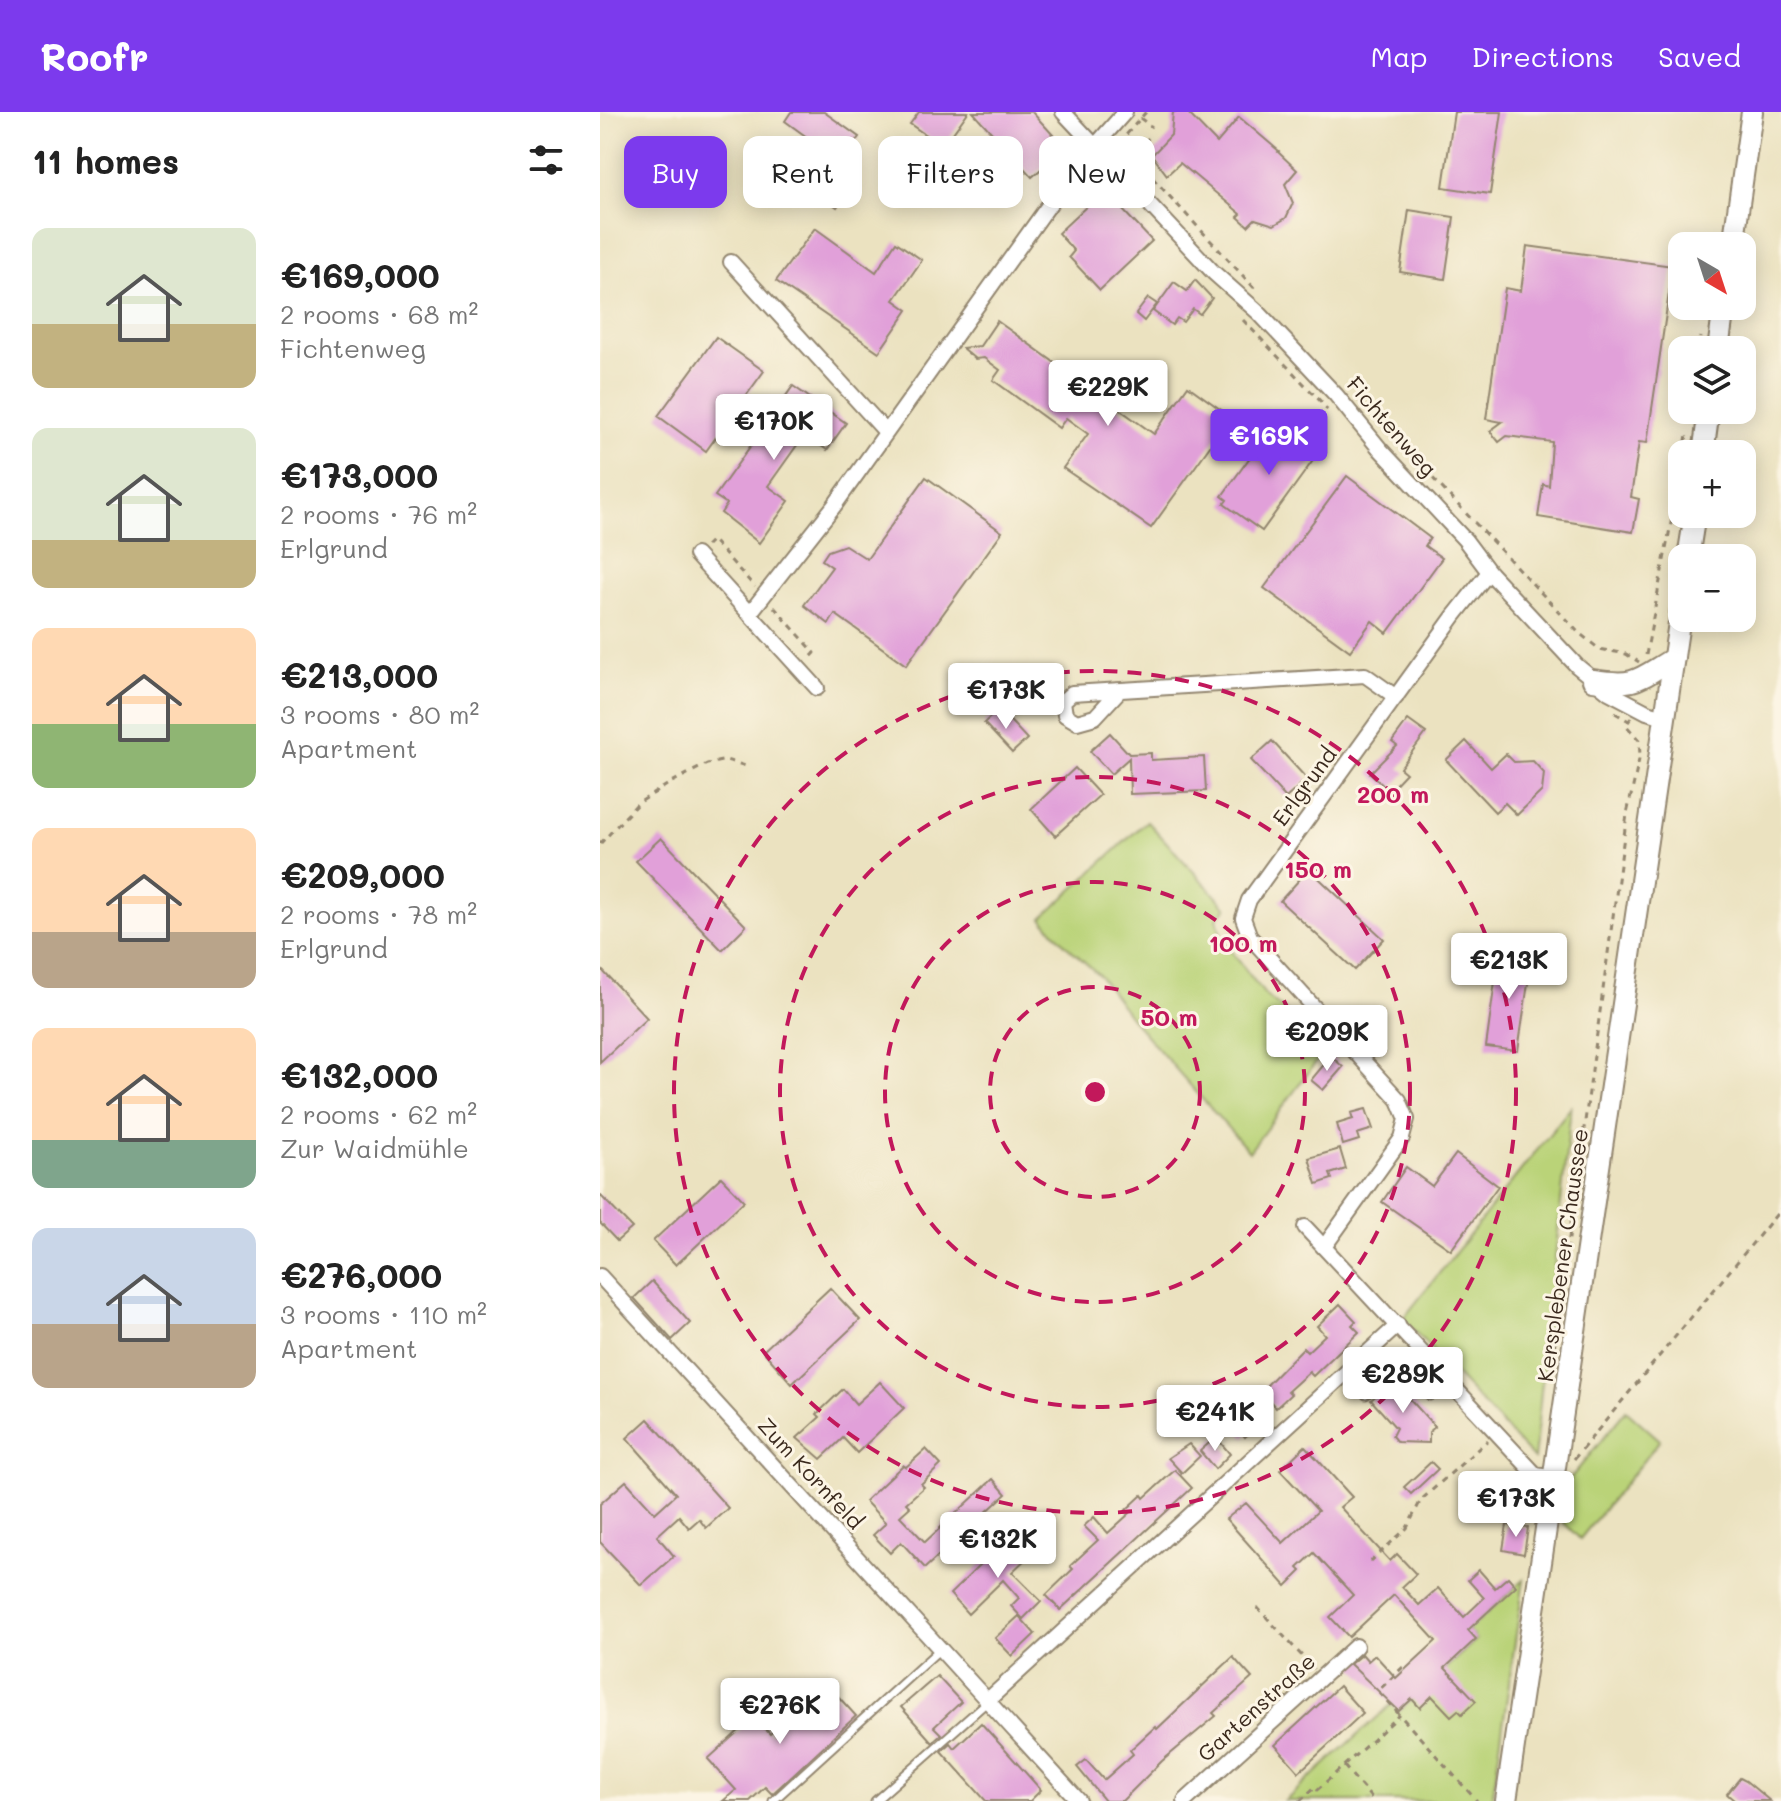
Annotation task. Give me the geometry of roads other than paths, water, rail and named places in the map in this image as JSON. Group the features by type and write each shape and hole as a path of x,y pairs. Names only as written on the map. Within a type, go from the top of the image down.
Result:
{"main road":[{"path":"1735,232 1752,112"},
{"name":"Kersplebener Chaussee","path":"1506,1801 1678,632"},
{"path":"1593,680 1616,684 1634,681 1647,677 1674,658"}],"street":[{"name":"Fichtenweg","path":"1063,112 1085,136"},
{"path":"1104,136 1125,112"},
{"path":"750,613 834,506 1047,208"},
{"name":"Fichtenweg","path":"1153,208 1214,273 1259,313 1336,395 1380,449 1477,554 1489,572 1577,666 1609,692 1638,708 1665,717"},
{"path":"731,262 886,432"},
{"path":"696,555 817,688"},
{"name":"Erlgrund","path":"1324,1247 1402,1138 1407,1119 1399,1100 1250,937 1243,918 1249,900 1489,572"},
{"path":"1119,691 1365,675 1396,697"},
{"path":"1305,1227 1536,1475 1554,1478"},
{"name":"Zum Kornfeld","path":"600,1276 1079,1801"},
{"path":"988,1700 1398,1325"},
{"name":"Gartenstraße","path":"1185,1801 1356,1646"}],"lane":[{"path":"1366,1395 1401,1364 1430,1396"},
{"path":"1418,1383 1436,1367"},
{"path":"773,1801 941,1648"},
{"path":"875,1801 988,1700"}]}
